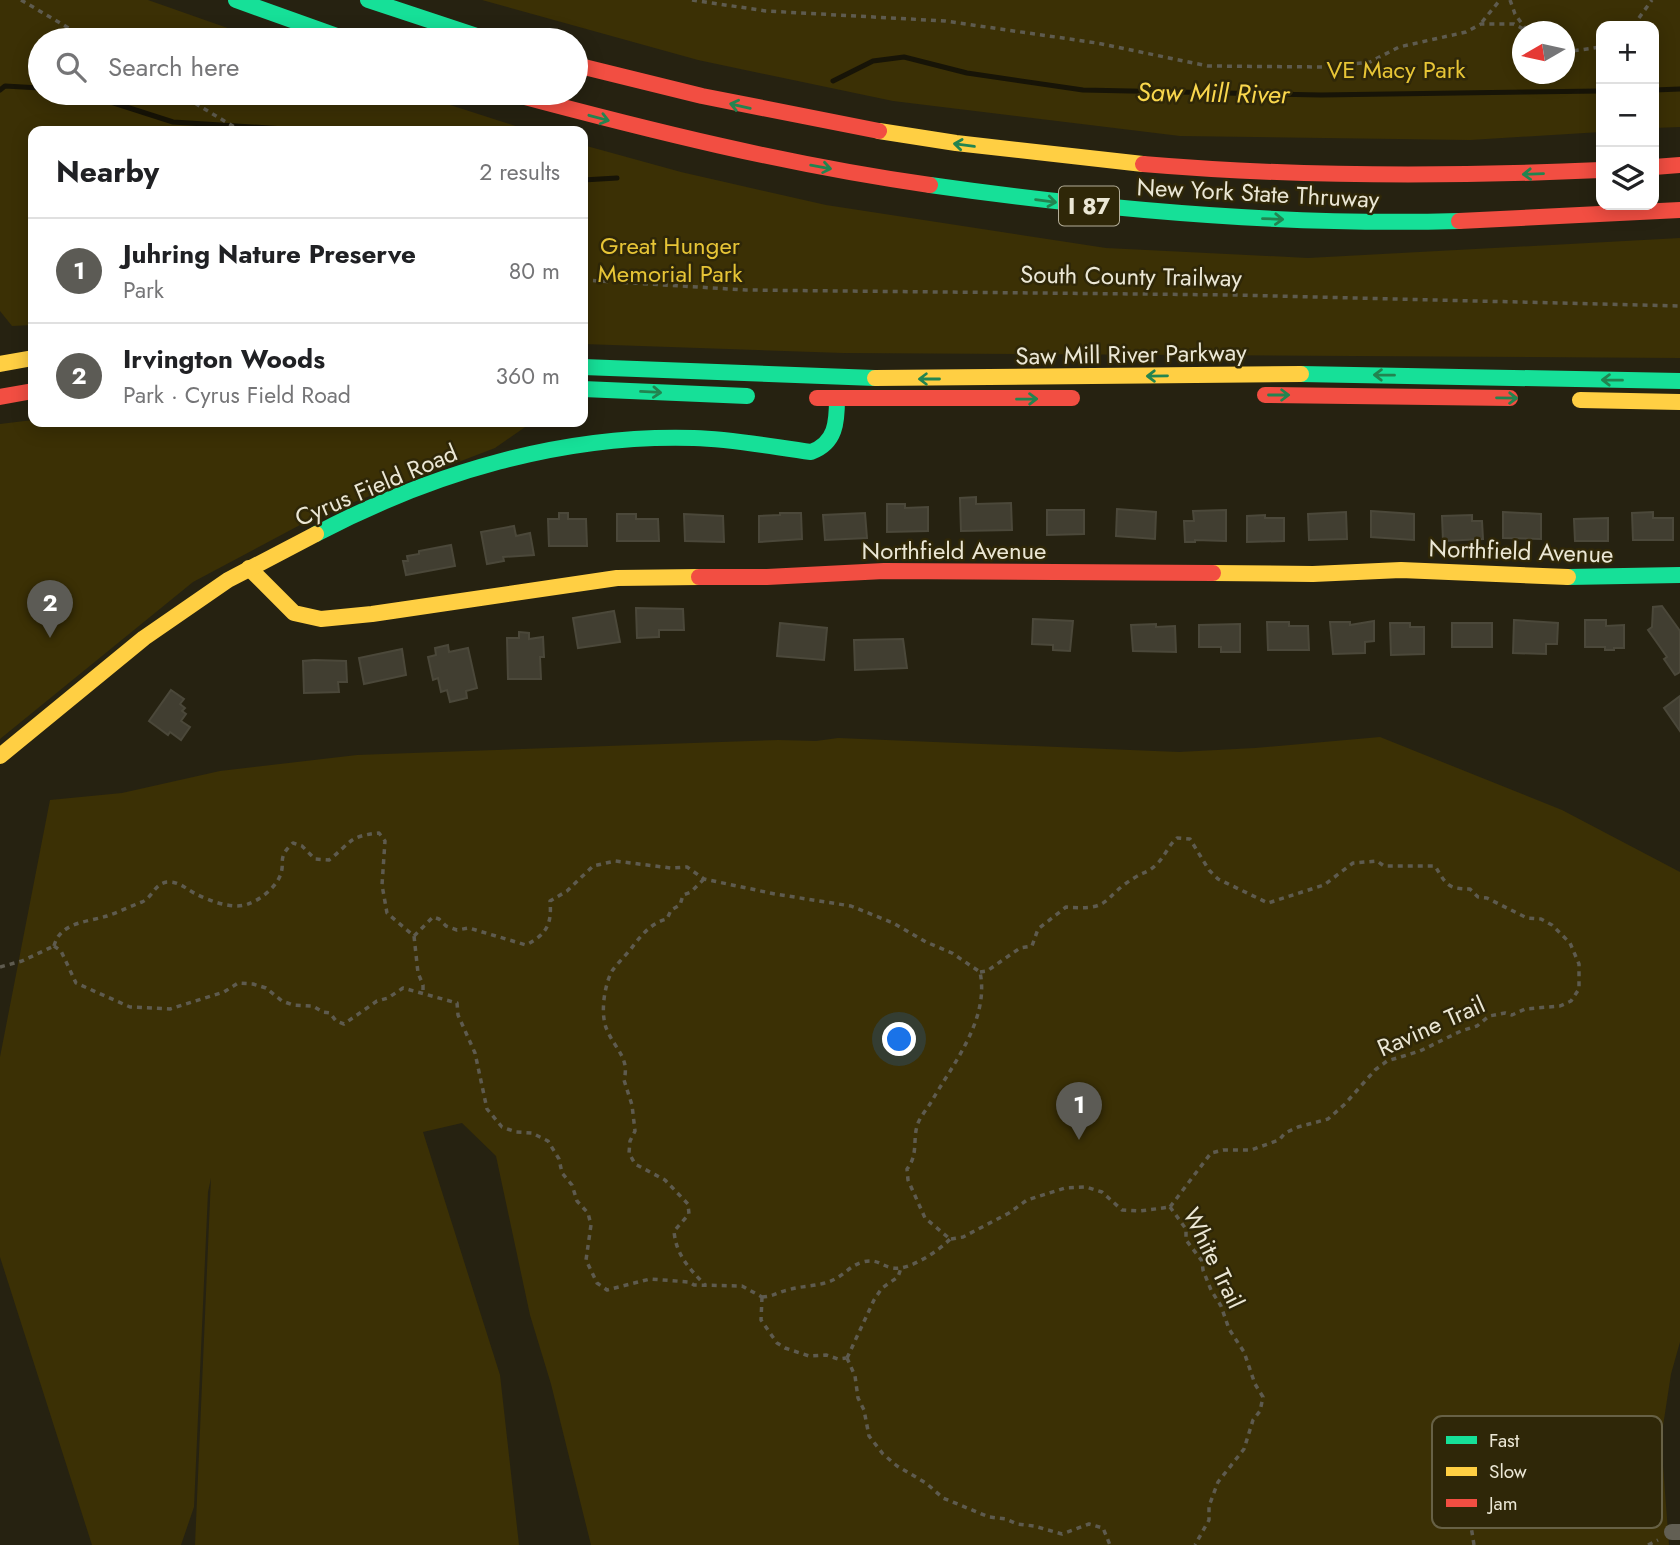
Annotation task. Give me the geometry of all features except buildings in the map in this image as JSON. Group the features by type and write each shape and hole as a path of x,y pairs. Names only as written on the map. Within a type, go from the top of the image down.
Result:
{"main road":[{"path":"236,0 314,28"},
{"path":"368,0 453,28"},
{"name":"New York State Thruway","path":"588,68 693,95 814,121 1065,159 1191,170 1313,176 1442,176 1596,170"},
{"name":"New York State Thruway","path":"554,105 630,126 754,154 928,185 1066,204 1242,218 1380,222 1680,210"},
{"path":"1659,167 1680,165"},
{"path":"0,364 28,359"},
{"name":"Saw Mill River Parkway","path":"588,367 826,378 1325,374 1680,381"},
{"path":"588,389 768,397"},
{"path":"0,397 28,392"},
{"name":"Saw Mill River Parkway","path":"1248,395 1526,398"},
{"name":"Saw Mill River Parkway","path":"805,398 1082,398"},
{"name":"Cyrus Field Road","path":"0,756 144,638 228,580 335,523 424,485 494,461 561,447 652,438 695,438 748,443 799,452 816,451 828,443 835,432 837,398"},
{"path":"1563,399 1680,402"},
{"name":"Northfield Avenue","path":"249,568 294,613 321,619 617,578 767,577 884,571 1313,574 1401,570 1593,578 1680,575"}],"path":[{"path":"21,0 69,28"},
{"path":"692,0 766,11 945,21 1097,43 1208,66 1324,67 1370,62 1399,47 1465,32 1481,24 1500,0"},
{"path":"1510,0 1520,21"},
{"path":"1637,21 1652,0"},
{"path":"1481,24 1512,24"},
{"path":"1575,51 1596,48"},
{"path":"198,105 233,126"},
{"name":"South County Trailway","path":"588,280 746,289 1234,295 1680,306"},
{"path":"0,967 22,961 54,946 62,932 72,925 107,916 148,900 156,886 166,882 178,883 203,897 238,907 250,904 272,888 281,874 281,861 287,848 293,843 302,846 315,859 329,860 350,840 379,833 385,841 382,885 387,913 414,936 423,994"},
{"name":"Ravine Trail","path":"981,972 987,971 1020,948 1032,946 1038,929 1066,907 1093,908 1106,902 1135,876 1145,874 1160,862 1167,847 1177,838 1190,839 1217,879 1268,903 1324,884 1353,863 1377,860 1384,866 1435,866 1446,884 1455,889 1470,889 1478,897 1487,898 1527,918 1541,919 1552,925 1570,943 1579,964 1579,989 1571,1001 1560,1006 1525,1009 1512,1015 1505,1013 1489,1016 1477,1026 1420,1051 1387,1061 1328,1119 1285,1133 1279,1140 1251,1150 1211,1153 1170,1207"},
{"path":"414,936 433,917 457,930 469,928 526,944 545,933 550,924 550,901 567,891 593,866 615,861 671,868 687,867 704,879 851,906 893,923 926,943 953,953 981,972 982,988 972,1034 919,1122 914,1161 907,1168 908,1180 925,1218 950,1239"},
{"path":"704,879 684,895 680,905 671,909 667,919 648,928 612,972 604,1000 603,1017 607,1031 622,1053 627,1070 624,1080 630,1091 635,1131 630,1141 629,1153 635,1164 665,1180 688,1204 689,1214 674,1231 675,1241 682,1260 705,1285"},
{"path":"54,946 61,951 76,983 130,1007 170,1010 224,992 238,983 266,988 282,1001 293,1005 313,1006 330,1013 336,1021 344,1024 377,1001 388,999 403,988 457,1003 458,1015 475,1053 487,1109 502,1126 516,1132 532,1133 548,1141 559,1159 562,1173 572,1185 577,1201 588,1213 591,1225 586,1260 597,1283 607,1290 650,1279 742,1286 762,1297 770,1297 789,1289 828,1282 838,1278 849,1267 863,1262 876,1260 894,1268 901,1268 898,1278 882,1288 874,1300 847,1358 855,1376 869,1436 897,1466 926,1483 943,1498 989,1517 1062,1534 1089,1524 1103,1528 1110,1545"},
{"name":"White Trail","path":"901,1268 932,1254 950,1239 963,1237 1009,1213 1027,1200 1065,1188 1086,1187 1101,1192 1122,1210 1140,1211 1170,1207 1186,1229 1186,1240 1202,1261 1211,1290 1221,1306 1229,1329 1244,1352 1255,1384 1263,1396 1260,1411 1253,1420 1244,1449 1218,1482 1209,1506 1209,1520 1195,1545"},
{"path":"762,1297 761,1320 777,1343 809,1356 847,1358"}],"green space":[{"path":"0,0 148,0 228,28 28,28 28,105 450,105 515,126 28,126 28,325 12,326 0,311"},
{"name":"VE Macy Park","path":"482,0 1680,0 1680,127 1659,128 1659,21 1596,21 1596,132 1470,140 1180,136 893,101 698,60"},
{"name":"Great Hunger Memorial Park","path":"588,146 681,172 826,205 1106,248 1308,258 1680,238 1680,358 843,353 588,344"},
{"path":"28,421 28,427 525,427 495,448 315,517 193,582 0,739 0,424"},
{"path":"1380,737 1562,810 1680,872 1680,1342 1671,1374 1662,1432 1662,1416 1432,1416 1432,1528 1662,1528 1662,1452 1669,1545 591,1545 551,1384 530,1315 496,1156 462,1123 423,1132 500,1375 519,1545 195,1545 211,1178 208,1192 194,1507 181,1545 92,1545 0,1257 0,1057 50,800 122,793 220,771 357,755 778,740 816,741 838,738 1179,752"}],"waterway":[{"name":"Saw Mill River","path":"833,81 873,61 904,57 967,73 1083,90 1321,95 1596,91"},
{"name":"Saw Mill River","path":"0,90 5,86 28,87"},
{"name":"Saw Mill River","path":"1659,90 1680,89"},
{"name":"Saw Mill River","path":"120,105 173,122 237,126"},
{"name":"Saw Mill River","path":"588,180 617,178"}],"traffic: fast":[{"path":"236,0 314,28"},
{"path":"368,0 453,28"},
{"path":"930,185 1062,202 1194,214 1326,221 1459,221"},
{"path":"588,367 875,378"},
{"path":"1301,374 1680,381"},
{"path":"588,389 747,396"},
{"path":"316,534 360,512 452,476 547,451 645,438 694,438 811,452 826,443 833,431 837,398"},
{"path":"1568,577 1680,575"}],"traffic: slow":[{"path":"879,131 956,143 1143,164"},
{"path":"0,364 28,359"},
{"path":"875,378 1301,374"},
{"path":"1580,400 1680,402"},
{"path":"0,756 144,638 228,580 316,534"},
{"path":"249,568 294,613 321,619 617,578 699,577"},
{"path":"1213,573 1313,574 1401,570 1568,577"}],"traffic: jam":[{"path":"588,68 702,96 879,131"},
{"path":"556,105 718,145 930,185"},
{"path":"1143,164 1372,174 1596,170"},
{"path":"1659,167 1680,165"},
{"path":"1459,221 1680,210"},
{"path":"0,397 28,392"},
{"path":"1265,395 1510,398"},
{"path":"817,398 1072,398"},
{"path":"699,577 767,577 884,571 1213,573"}],"place":[{"name":"Irvington Woods","path":"50,638"},
{"name":"Juhring Nature Preserve","path":"1079,1140"}]}
